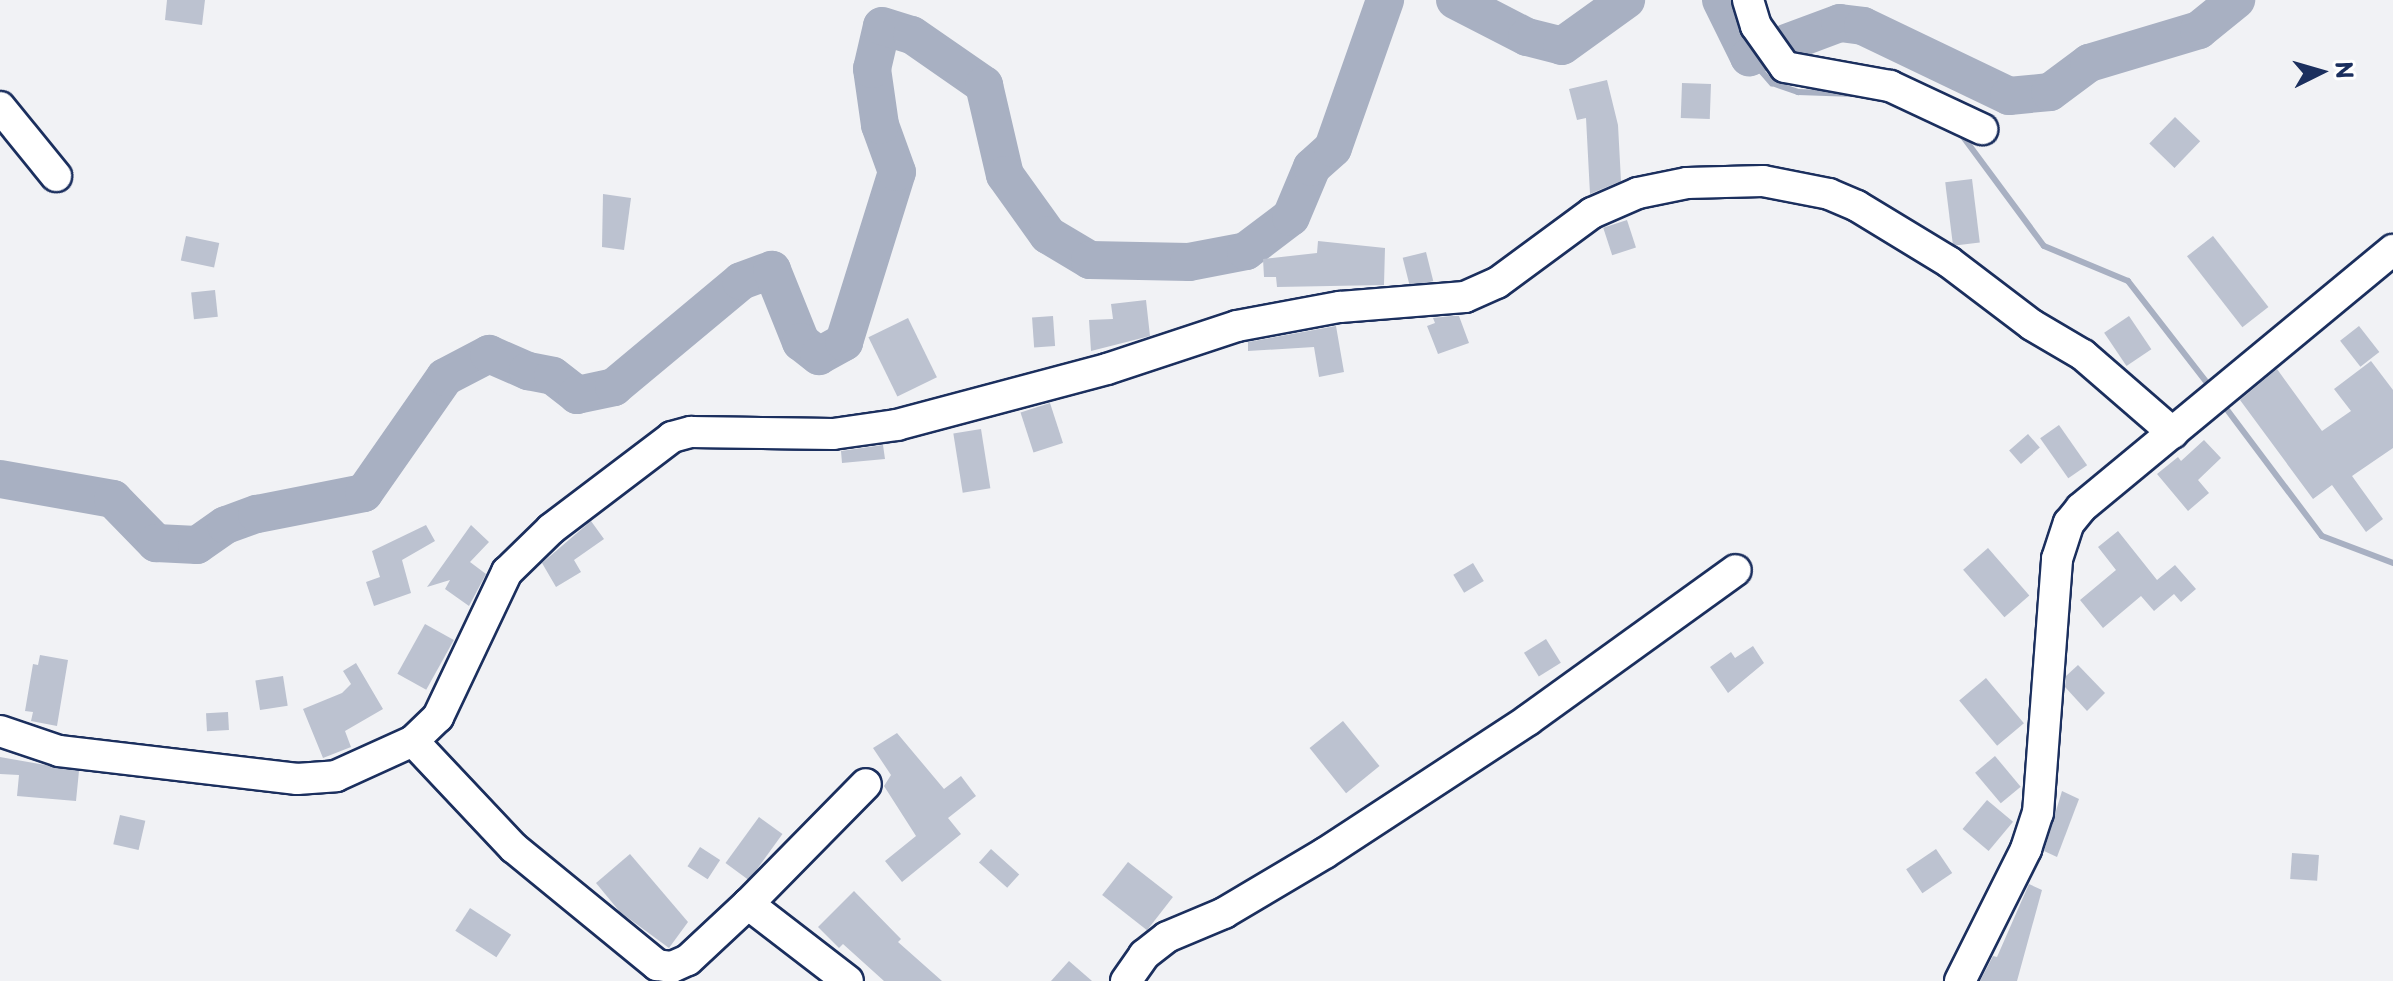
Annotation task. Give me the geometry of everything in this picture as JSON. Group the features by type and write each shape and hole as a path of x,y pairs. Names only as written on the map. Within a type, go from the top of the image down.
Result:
{"street":[{"path":"1748,0 1756,26 1785,67 1890,86 1982,129"},
{"path":"0,107 56,176"},
{"path":"0,731 59,751 297,779 336,776 413,741 438,717 457,687 507,572 551,529 672,437 691,432 833,434 922,421 1107,369 1237,326 1340,307 1465,297 1497,283 1592,213 1638,193 1687,183 1763,181 1829,194 1857,206 1949,262 2032,325 2083,355 2173,433"},
{"path":"1960,981 2026,849 2038,813 2063,535 2081,508 2393,250"},
{"path":"1126,981 1144,955 1167,937 1224,913 1325,853 1528,720 1736,570"},
{"path":"413,741 514,848 657,965 672,967 688,960 748,904 866,784"},
{"path":"748,904 848,981"}],"building":[{"path":"167,0 205,0 202,25 165,20"},
{"path":"1607,80 1618,125 1621,181 1590,194 1586,118 1577,120 1569,89"},
{"path":"1682,83 1711,84 1710,119 1681,118"},
{"path":"2175,117 2200,141 2174,168 2149,144"},
{"path":"1972,179 1980,243 1953,246 1945,182"},
{"path":"603,194 631,198 624,250 602,247"},
{"path":"1627,220 1636,248 1612,255 1603,228"},
{"path":"186,236 219,243 214,268 181,260"},
{"path":"2213,236 2268,307 2242,327 2187,256"},
{"path":"1318,241 1385,248 1384,285 1277,287 1276,277 1264,277 1263,259 1317,253"},
{"path":"1426,252 1433,281 1410,287 1403,258"},
{"path":"215,290 218,317 194,319 191,293"},
{"path":"1146,300 1150,336 1091,351 1089,320 1113,319 1111,304"},
{"path":"1053,316 1055,346 1034,347 1032,317"},
{"path":"1459,316 1469,343 1438,354 1427,326 1435,323 1433,318"},
{"path":"2129,316 2151,349 2126,366 2104,333"},
{"path":"908,318 937,377 897,397 868,337"},
{"path":"1336,326 1344,372 1319,377 1314,347 1248,351 1248,342"},
{"path":"2359,326 2379,352 2360,367 2340,341"},
{"path":"2371,361 2393,390 2393,448 2352,476 2383,519 2366,532 2332,485 2313,499 2240,400 2277,369 2322,431 2351,411 2334,389"},
{"path":"1050,403 1063,443 1033,453 1021,413"},
{"path":"2059,425 2087,465 2068,478 2040,438"},
{"path":"981,429 990,488 963,493 953,433"},
{"path":"2028,434 2040,448 2021,464 2009,450"},
{"path":"2204,440 2221,458 2198,480 2209,493 2188,511 2157,474 2178,457 2181,461"},
{"path":"883,445 885,459 842,463 841,451"},
{"path":"591,521 604,539 574,560 581,572 556,587 542,563"},
{"path":"426,525 435,541 402,560 411,593 374,606 366,582 380,577 372,551"},
{"path":"471,525 489,542 470,562 486,574 469,606 445,589 450,580 427,587"},
{"path":"2118,531 2157,580 2175,565 2196,589 2181,602 2174,594 2154,611 2141,596 2103,628 2080,600 2116,570 2098,547"},
{"path":"1988,548 2029,596 2004,617 1963,570"},
{"path":"1473,563 1484,581 1464,593 1453,575"},
{"path":"425,624 454,640 426,690 397,674"},
{"path":"1546,639 1561,663 1539,677 1524,653"},
{"path":"1753,646 1764,663 1728,693 1710,667 1731,652 1735,658"},
{"path":"40,655 68,660 57,726 31,721 33,712 25,711 33,664 38,665"},
{"path":"356,663 383,709 345,731 351,747 323,758 303,709 342,693 351,684 343,671"},
{"path":"2078,665 2105,693 2087,711 2065,687 2066,676"},
{"path":"283,676 288,706 260,710 255,680"},
{"path":"1986,678 2024,723 1997,746 1959,700"},
{"path":"228,712 229,730 207,731 206,713"},
{"path":"1343,721 1380,766 1346,793 1310,748"},
{"path":"897,733 944,789 961,776 976,796 948,818 961,834 902,882 885,861 916,836 884,786 891,775 873,748"},
{"path":"1995,756 2021,787 2001,803 1975,773"},
{"path":"0,757 79,771 76,801 17,796 19,775 0,774"},
{"path":"2062,791 2079,799 2057,857 2044,851"},
{"path":"1987,800 2013,822 1989,851 1963,829"},
{"path":"120,815 145,821 139,850 113,844"},
{"path":"759,817 782,834 749,880 725,863"},
{"path":"700,847 720,860 708,879 687,866"},
{"path":"991,849 1019,874 1007,888 979,862"},
{"path":"1936,849 1952,873 1922,893 1906,869"},
{"path":"2292,853 2319,855 2317,881 2290,879"},
{"path":"630,854 688,922 669,948 620,912 596,883"},
{"path":"1128,862 1173,897 1147,930 1102,895"},
{"path":"2029,884 2042,890 2017,981 1980,981 1993,956 1997,957"},
{"path":"854,891 901,939 898,942 942,981 884,981 843,944 839,948 818,927"},
{"path":"470,908 511,935 496,957 455,931"},
{"path":"1069,961 1092,981 1051,981"}],"waterway":[{"path":"0,479 113,499 156,543 197,545 226,525 257,514 364,493 445,377 489,354 528,371 553,376 577,395 614,387 741,281 772,270 801,342 819,356 844,342 897,172 880,125 872,69 882,26 912,35 984,85 1005,175 1048,235 1090,260 1189,262 1246,251 1291,217 1312,167 1333,148 1385,0"},
{"path":"1455,0 1527,37 1562,46 1626,0"},
{"path":"1721,0 1749,57 1840,23 1863,26 2009,96 2050,92 2089,63 2199,30 2236,0"},
{"path":"1749,57 1772,83 1798,92 1855,94"},
{"path":"1961,134 2044,246 2128,281 2207,383"},
{"path":"2228,411 2322,536 2393,563"}]}
